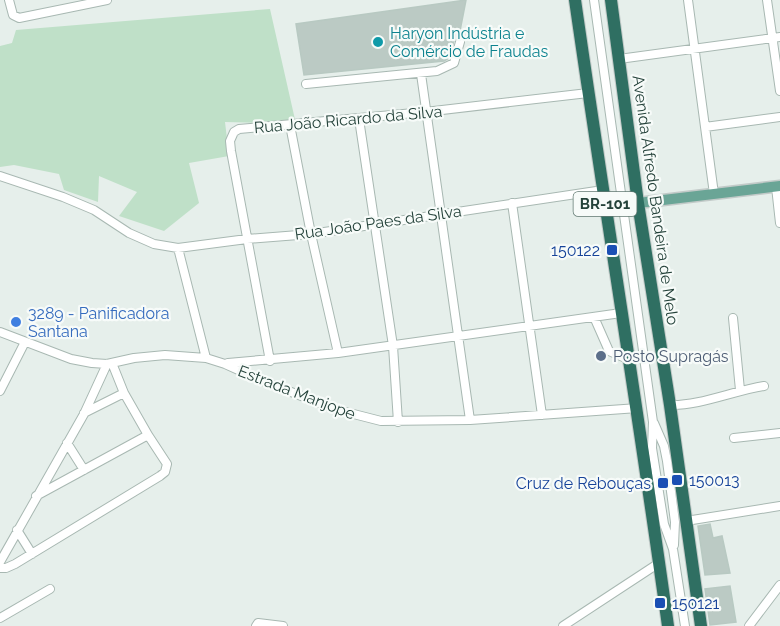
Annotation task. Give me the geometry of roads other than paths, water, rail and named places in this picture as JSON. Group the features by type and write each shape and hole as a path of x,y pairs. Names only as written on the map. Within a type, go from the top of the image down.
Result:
{"highway":[{"name":"BR-101","path":"575,0 621,313 638,408 668,626"},
{"name":"Avenida Alfredo Bandeira de Melo","path":"611,0 638,203 670,405"},
{"name":"BR-101","path":"670,405 701,626"}],"main road":[{"path":"638,203 778,187"}],"street":[{"path":"9,0 14,15 19,18 85,2 107,0"},
{"path":"594,0 653,422 652,448 664,524 674,549"},
{"path":"688,0 714,194"},
{"path":"767,0 776,37 780,91"},
{"path":"619,59 776,37"},
{"path":"306,84 437,71 454,63 460,42"},
{"path":"421,74 470,420"},
{"name":"Rua João Ricardo da Silva","path":"270,361 231,151 231,135 239,129 359,119 588,93"},
{"path":"705,127 780,117"},
{"path":"359,119 393,346 398,422"},
{"path":"290,125 311,234 338,353"},
{"name":"Rua João Paes da Silva","path":"0,176 55,194 93,210 129,233 154,244 178,248 311,234 603,190"},
{"path":"778,187 780,223"},
{"path":"512,202 542,415"},
{"path":"178,248 206,358"},
{"path":"225,364 270,361 393,346 621,313"},
{"path":"594,317 609,351 630,360"},
{"path":"733,318 740,390"},
{"name":"Estrada Manjope","path":"0,332 72,359 109,363 165,355 206,358 338,410 381,421 470,420 638,408"},
{"path":"0,391 26,342"},
{"path":"0,568 6,568 32,554 154,481 165,472 167,464 148,435 109,363"},
{"path":"0,562 84,414 109,363"},
{"path":"670,405 685,405 764,386"},
{"path":"84,414 124,393"},
{"path":"653,422 664,446 667,461 675,522 674,549 685,626"},
{"path":"734,438 780,433"},
{"path":"36,496 148,435"},
{"path":"67,443 84,470"},
{"path":"686,521 780,506"},
{"path":"17,530 32,554"},
{"path":"563,626 659,563"},
{"path":"749,626 780,585"},
{"path":"0,618 50,590"},
{"path":"256,626 258,623 265,623 283,626"}],"place":[{"name":"Haryon Indústria e Comércio de Fraudas","path":"378,42"},
{"name":"150122","path":"612,250"},
{"name":"3289 - Panificadora Santana","path":"16,322"},
{"name":"Posto Supragás","path":"601,356"},
{"name":"150013","path":"677,480"},
{"name":"Cruz de Rebouças","path":"663,483"},
{"name":"150121","path":"660,603"}]}
